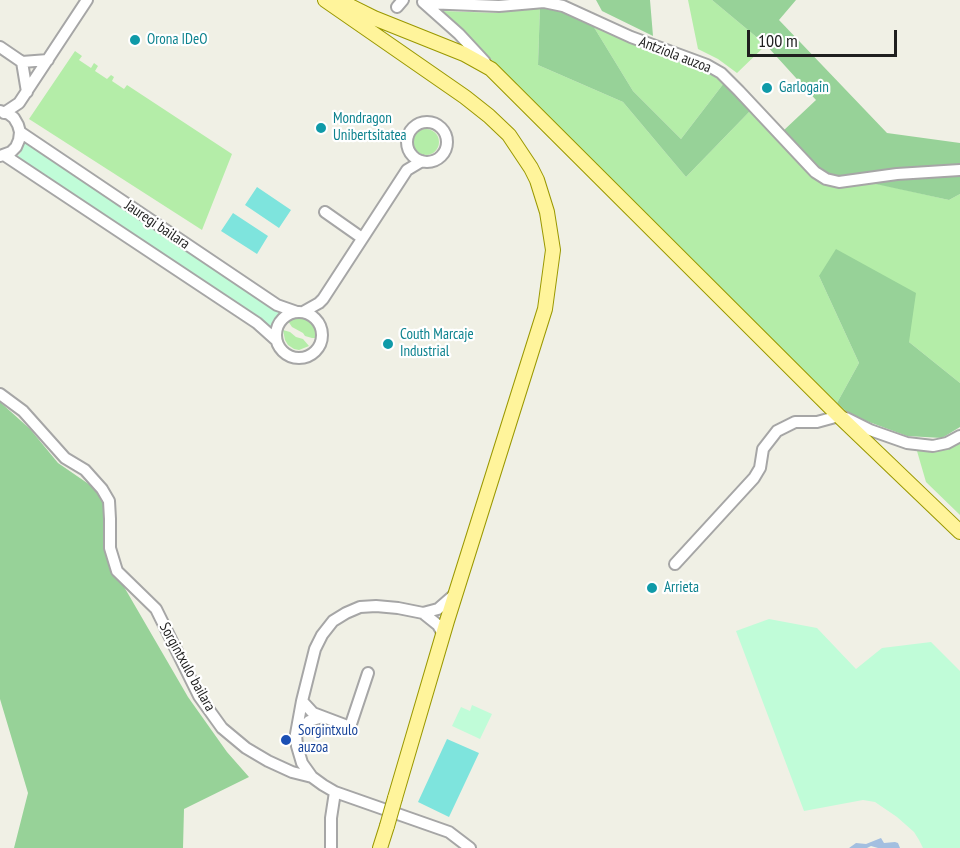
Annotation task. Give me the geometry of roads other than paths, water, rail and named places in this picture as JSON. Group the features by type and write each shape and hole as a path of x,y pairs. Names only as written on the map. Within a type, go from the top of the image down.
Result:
{"main road":[{"path":"325,0 465,97 509,135 531,168 543,197 553,250 545,309 443,634 380,848"},
{"path":"338,0 374,18 464,54 491,69 838,416 960,532"}],"street":[{"path":"2,112 18,105 87,0"},
{"path":"423,2 459,34 491,69"},
{"name":"Antziola auzoa","path":"423,2 500,6 544,2 562,6 631,37 707,65 721,73 740,91 815,172 826,178 839,182 897,174 960,170"},
{"path":"0,47 22,62 48,60"},
{"path":"22,62 27,92"},
{"path":"2,156 11,152 19,140 18,105"},
{"name":"Jauregi bailara","path":"2,112 9,114 18,127 40,147 277,305 300,312"},
{"path":"421,122 427,122 438,126 445,134 447,141 446,147 437,159 430,162 422,161 414,158 406,139 413,127 421,122"},
{"path":"407,170 409,150"},
{"name":"Jauregi bailara","path":"2,156 257,323 276,340"},
{"path":"319,303 323,333 319,349 307,358 292,358 285,354 279,348 276,340 276,331 280,322 286,315 300,312 319,303 407,170 422,161"},
{"path":"325,212 362,238"},
{"path":"300,312 311,315 320,324"},
{"name":"Sorgintxulo bailara","path":"0,394 23,411 65,458 85,471 102,489 109,501 110,548 117,571 156,609 199,696 222,728 246,748 268,761 292,772 312,777 335,792 449,832 470,848"},
{"path":"675,564 754,478 760,468 764,449 777,431 795,422 817,422 838,416 907,443 933,446 947,443 960,436"},
{"path":"423,613 438,609 456,593"},
{"name":"Sorgintxulo bailara","path":"312,777 302,763 296,734 315,649 322,634 333,621 360,608 376,606 423,613"},
{"path":"423,613 438,625 443,634"},
{"path":"302,700 313,713 350,727 368,673"},
{"path":"296,734 309,721 323,717"},
{"path":"331,848 331,818 335,792"}],"place":[{"name":"Orona IDeO","path":"135,40"},
{"name":"Garlogain","path":"767,88"},
{"name":"Mondragon Unibertsitatea","path":"321,128"},
{"name":"Couth Marcaje Industrial","path":"388,344"},
{"name":"Arrieta","path":"652,588"},
{"name":"Sorgintxulo auzoa","path":"286,740"}]}
